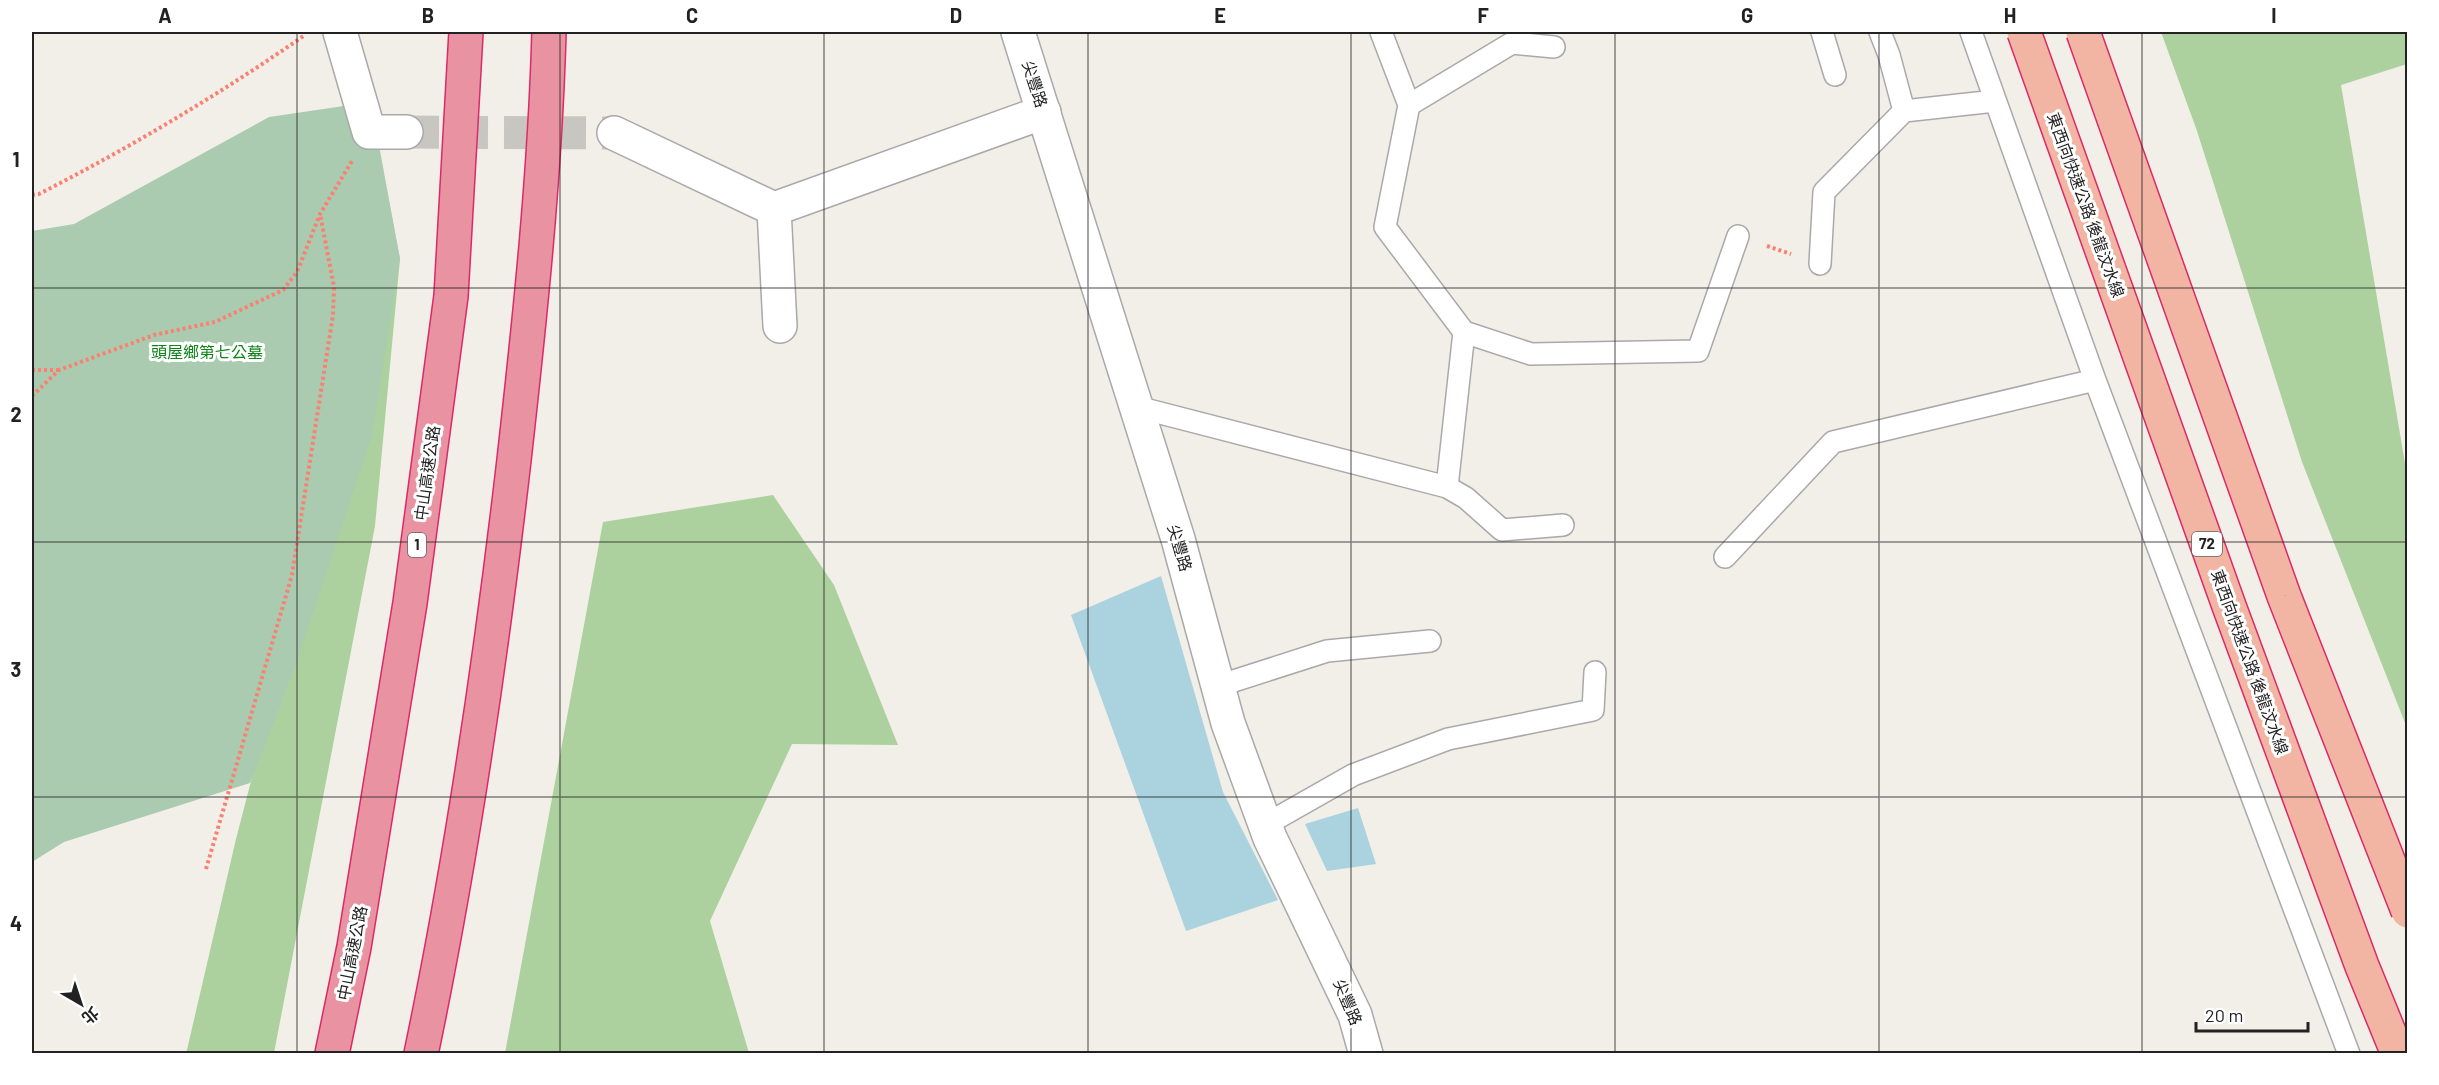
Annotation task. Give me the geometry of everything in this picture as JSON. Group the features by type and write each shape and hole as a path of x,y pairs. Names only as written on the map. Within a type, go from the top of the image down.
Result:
{"highway":[{"name":"中山高速公路","path":"332,1053 354,947 410,603 451,296 466,32"},
{"path":"421,1053 440,961 496,612 533,297 549,32"},
{"name":"東西向快速公路 後龍汶水線","path":"2024,32 2229,606 2362,966 2398,1053"},
{"path":"2083,32 2284,596 2408,911"}],"street":[{"path":"340,32 369,132 406,132"},
{"name":"尖豐路","path":"1018,32 1178,539 1228,723 1265,825 1356,1015 1366,1053"},
{"path":"614,133 774,209 1044,112"},
{"path":"774,209 780,326"}],"lane":[{"path":"1381,32 1409,105 1385,227 1464,332 1531,354 1698,351 1738,236"},
{"path":"1822,32 1835,75"},
{"path":"1881,32 1904,111"},
{"path":"1971,32 2095,380 2349,1053"},
{"path":"1409,105 1512,43 1554,47"},
{"path":"1820,264 1824,192 1904,111 1995,101"},
{"path":"1447,487 1464,332"},
{"path":"1725,557 1833,441 2095,380"},
{"path":"1137,407 1447,487 1466,498 1502,530 1563,525"},
{"path":"1218,686 1327,651 1430,641"},
{"path":"1265,825 1353,775 1448,739 1593,710 1595,672"}],"path":[{"path":"32,195 39,194 92,167 188,112 311,32"},
{"path":"32,370 59,370 154,335 215,322 283,290 297,272 320,214 369,132"},
{"path":"206,869 292,575 333,315 334,287 320,214"},
{"path":"1738,236 1820,264"},
{"path":"32,396 59,370"}],"green space":[{"path":"2161,32 2407,32 2407,64 2341,85 2407,475 2407,728 2302,462 2197,131"},
{"name":"頭屋鄉第七公墓","path":"371,102 400,259 372,435 295,667 250,783 64,842 32,862 32,231 74,224 269,117"},
{"path":"387,191 400,259 375,526 274,1053 186,1054 236,839 336,453"},
{"path":"773,495 834,585 898,745 792,744 710,921 749,1053 505,1053 603,522"}],"water":[{"path":"1161,576 1223,792 1278,900 1186,931 1071,615"},
{"path":"1358,808 1376,864 1327,871 1305,824"}],"tunnel":[{"path":"406,132 614,133"}]}
